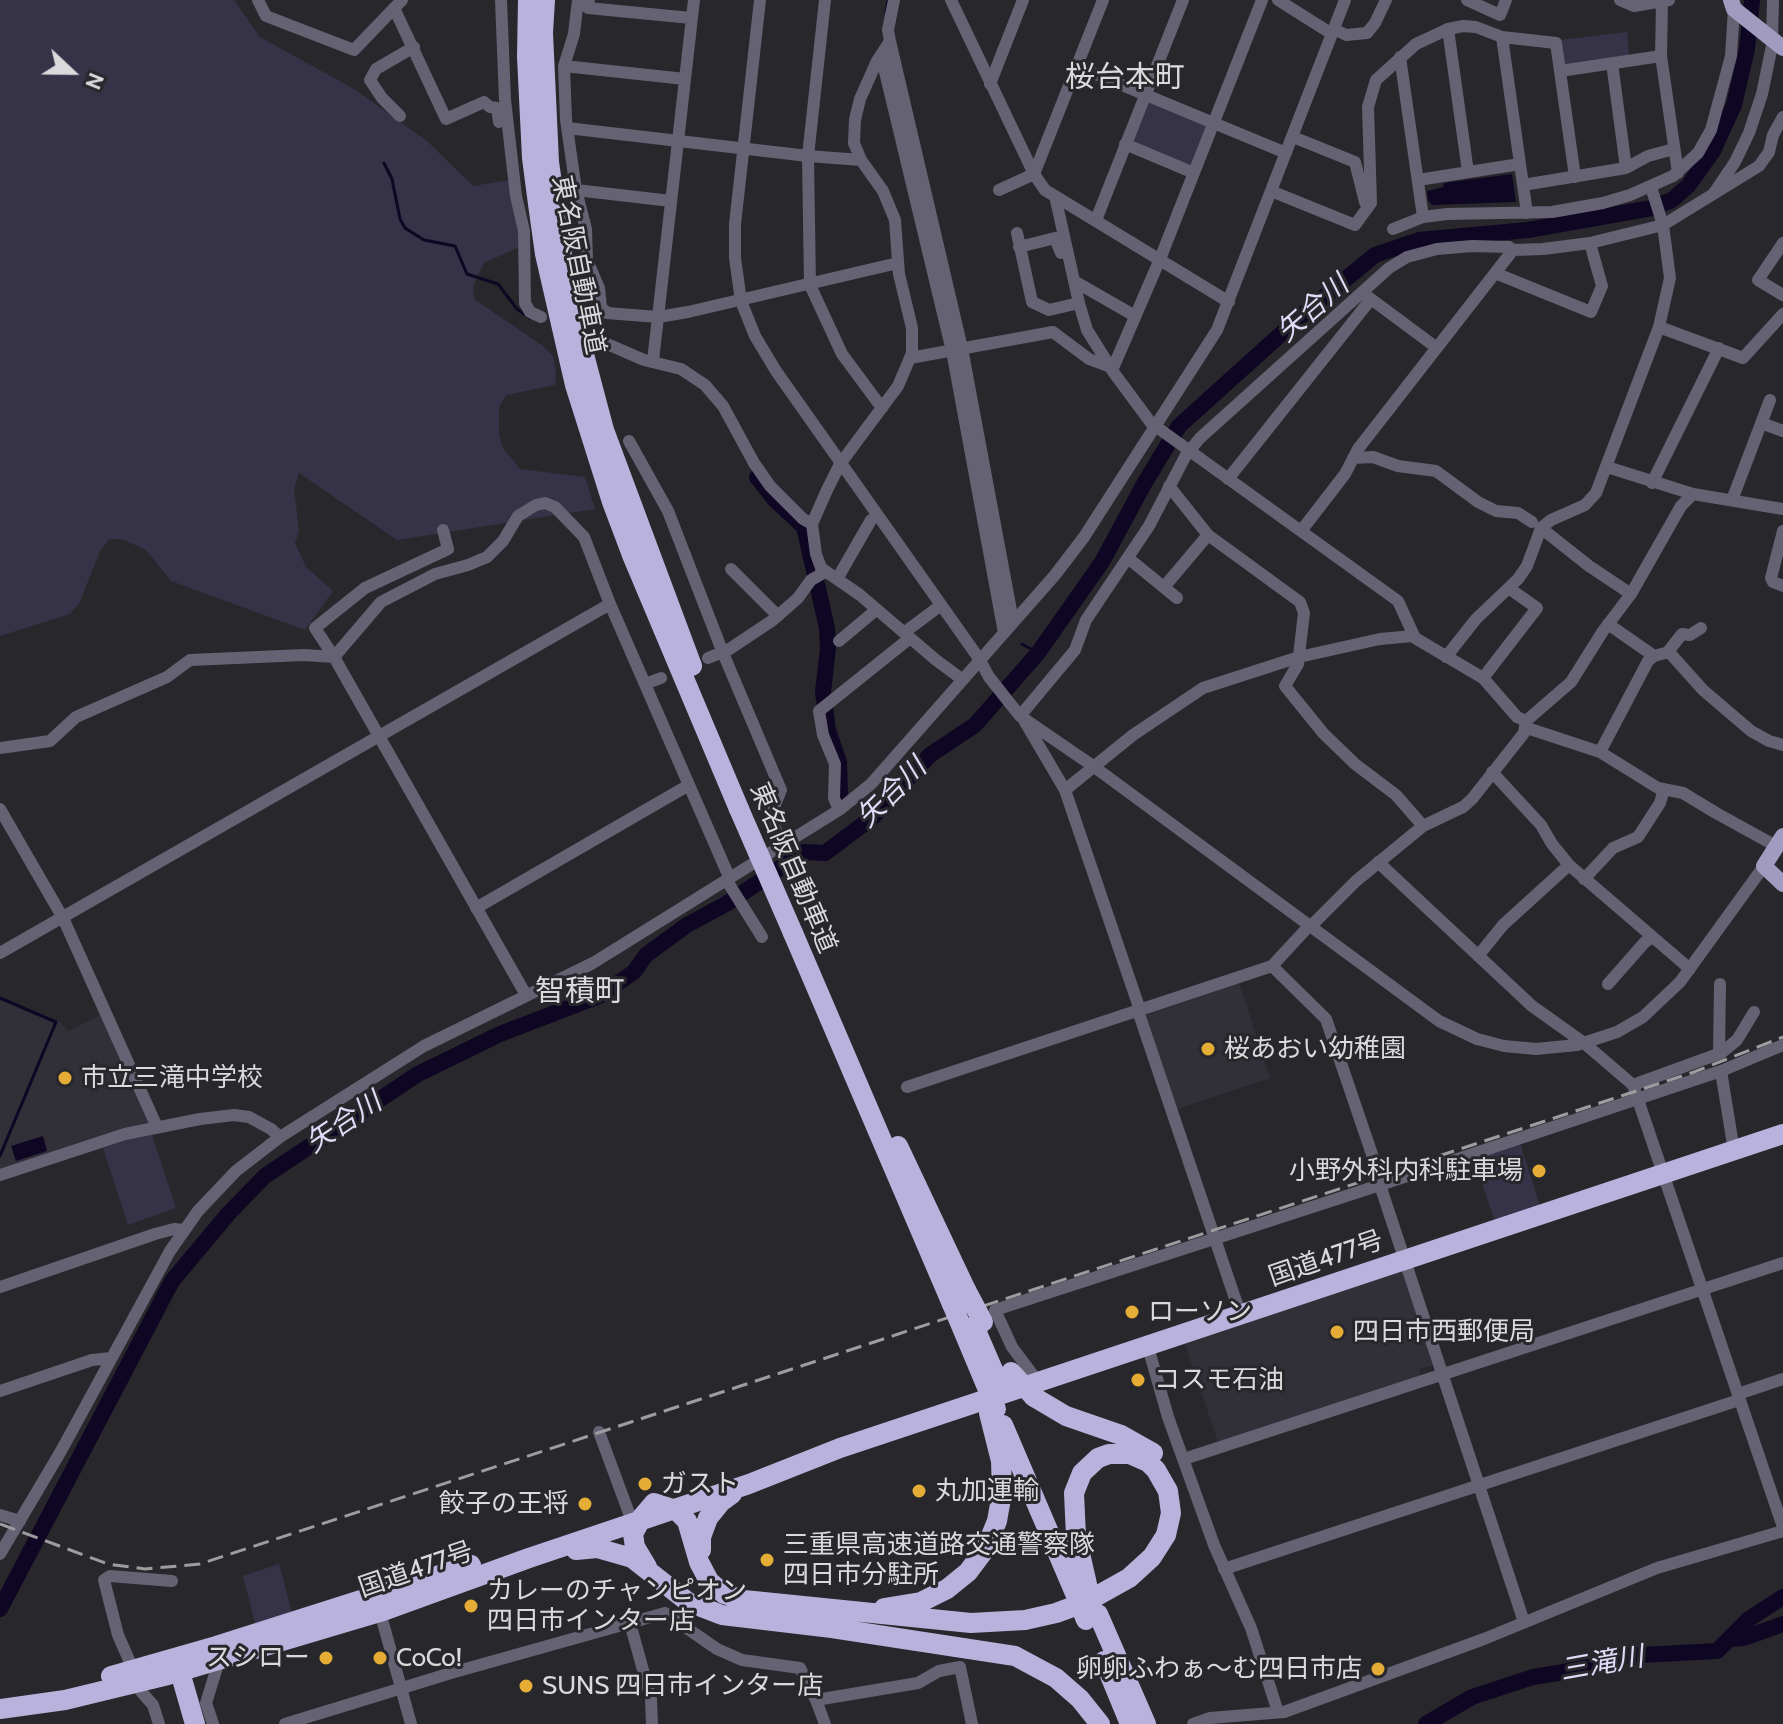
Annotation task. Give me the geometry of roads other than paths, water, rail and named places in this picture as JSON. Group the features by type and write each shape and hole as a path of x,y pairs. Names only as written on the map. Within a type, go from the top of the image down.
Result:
{"highway":[{"name":"東名阪自動車道","path":"528,0 527,57 536,189 545,254 575,385 612,502 632,555 959,1295 973,1326 1004,1376 998,1409"},
{"name":"東名阪自動車道","path":"545,0 543,33 549,162 564,270 589,378 652,561 745,806"},
{"name":"東名阪自動車道","path":"798,930 882,1113 959,1295"},
{"name":"国道477号","path":"654,1503 746,1473 1036,1390 1148,1347 1783,1134"},
{"name":"東名阪自動車道","path":"973,1326 998,1409 1092,1617 1146,1724"},
{"path":"834,1618 995,1634 1035,1629 1086,1613 1114,1599 1141,1582 1161,1562 1176,1539 1182,1514 1178,1489 1159,1457 1135,1442 1066,1416 1036,1390 1004,1376"},
{"path":"834,1618 921,1602 947,1589 978,1561 993,1535 1002,1493 998,1409"},
{"name":"国道477号","path":"173,1669 373,1598 633,1519 676,1510 840,1448"},
{"path":"529,1558 597,1548 620,1553 647,1567 675,1592 705,1610 741,1619 834,1618 952,1623 1025,1620 1056,1613 1103,1594 1142,1568 1159,1548 1170,1524 1171,1502 1163,1480 1148,1462 1130,1454 1109,1454 1098,1458 1082,1473 1074,1493 1083,1596"},
{"path":"709,1581 700,1549 704,1527 721,1502 749,1484"},
{"path":"647,1567 634,1540 633,1519 654,1503 676,1510 692,1530 699,1562 709,1581 724,1594 1015,1656 1056,1678 1080,1699 1100,1724"},
{"name":"国道477号","path":"0,1707 63,1691 219,1661 380,1612 633,1519"},
{"name":"東名阪自動車道","path":"1092,1617 1130,1724"},
{"path":"173,1669 180,1724"},
{"path":"173,1669 195,1724"}],"main road":[{"path":"1732,5 1774,42"},
{"path":"1780,841 1764,866 1783,884"}],"street":[{"path":"258,0 266,16 354,50 398,4 446,119 488,102 490,107 497,108 502,143 510,150"},
{"path":"501,0 502,63 510,150 524,231 525,303 530,312 541,317"},
{"path":"578,0 574,34 564,66 567,128 576,190 586,229 587,260 599,288 601,307 607,313 658,317 741,301 898,263"},
{"path":"589,0 588,8 691,18"},
{"path":"653,361 694,0"},
{"path":"760,0 734,238 741,301 767,358 989,677 1022,718 1065,790 1241,1316"},
{"path":"825,0 808,156 810,285 842,354 882,408"},
{"path":"894,0 888,30 890,41 1013,621"},
{"path":"951,0 1034,174 1045,190 1229,302"},
{"path":"990,84 1023,0"},
{"path":"999,190 1034,174 1103,0"},
{"path":"1096,220 1183,0"},
{"path":"1113,368 1160,259 1262,0"},
{"path":"1278,0 1346,35 1367,33 1386,0"},
{"path":"1,1551 184,1230 236,1171 280,1137 424,1046 593,963 729,882 839,810 871,784 1070,557 1159,428 1211,341 1229,302 1345,0"},
{"path":"1467,0 1500,15 1506,0"},
{"path":"1620,0 1634,6 1666,1 1661,56 1678,173"},
{"path":"1712,196 1735,162 1762,94 1774,42 1773,0"},
{"path":"1393,229 1423,217 1552,212 1603,203 1651,189 1678,173 1698,153 1711,130 1731,56 1732,5"},
{"path":"1271,191 1355,225 1371,198 1369,98 1376,80 1416,44 1448,29 1470,26 1502,37 1556,43 1575,177"},
{"path":"1448,29 1468,172"},
{"path":"1502,37 1527,213"},
{"path":"890,41 860,99 854,143 893,214 898,234 898,263 912,328 910,358 903,378 840,464 812,524 816,554 824,577 860,595 963,680"},
{"path":"400,116 370,80 376,69 414,47"},
{"path":"881,55 957,350 1004,633"},
{"path":"1560,71 1661,56"},
{"path":"1400,57 1423,217"},
{"path":"1612,63 1626,168"},
{"path":"564,66 685,79"},
{"path":"1076,66 1286,153"},
{"path":"1228,479 1389,268 1426,250 1472,246 1509,247 1513,250 1590,243 1662,222 1712,196 1759,166 1777,141 1783,117"},
{"path":"567,128 861,160"},
{"path":"1293,137 1355,162 1365,202 1371,198"},
{"path":"1125,144 1194,173"},
{"path":"1523,185 1626,168 1648,156 1674,149"},
{"path":"1418,180 1520,164"},
{"path":"1536,525 1589,502 1596,493 1659,327 1670,278 1662,222 1651,189"},
{"path":"576,190 671,201"},
{"path":"1055,196 1087,330 1151,423 1398,601 1413,636"},
{"path":"1017,233 1032,302 1049,310 1079,303"},
{"path":"1019,247 1055,238 1064,264 1072,275 1135,316"},
{"path":"1495,273 1591,312 1602,286 1590,243"},
{"path":"1783,243 1758,280 1783,295"},
{"path":"1301,531 1345,474 1353,458 1513,250"},
{"path":"1366,296 1437,348"},
{"path":"1022,718 1075,650 1086,620 1128,558 1189,450 1238,402 1366,296"},
{"path":"1659,327 1743,358 1783,314"},
{"path":"910,358 1053,332 1089,359 1113,368"},
{"path":"598,340 687,372 705,385 723,406 770,486 812,524"},
{"path":"1652,483 1719,348"},
{"path":"1732,500 1770,400"},
{"path":"1761,423 1783,431"},
{"path":"629,441 668,511 781,790 770,817 783,846"},
{"path":"1353,458 1373,457 1398,466 1436,471 1473,500 1496,511 1518,513 1631,594"},
{"path":"1607,467 1693,494 1783,509"},
{"path":"1169,486 1208,535 1300,602 1304,613 1298,664 1285,686 1323,733 1355,764 1396,795 1423,826"},
{"path":"907,1087 1272,966 1378,862 1423,826 1463,807 1527,724 1571,682 1631,594 1681,506 1693,494"},
{"path":"334,657 381,602 439,572 487,557 503,541 518,516 529,508 545,503 555,507 584,537 729,882 762,937"},
{"path":"708,658 723,653 778,616 824,577 871,520"},
{"path":"1446,657 1476,619 1510,589 1527,566 1536,525"},
{"path":"443,530 448,549 365,588 315,628 526,995"},
{"path":"1783,531 1771,578 1783,586"},
{"path":"1164,587 1208,535"},
{"path":"1128,558 1177,598"},
{"path":"409,567 418,583"},
{"path":"731,569 778,616"},
{"path":"1483,678 1537,608 1510,589"},
{"path":"0,953 610,604"},
{"path":"839,810 834,802 835,764 823,735 819,711 908,636 909,629 941,605"},
{"path":"839,641 876,610"},
{"path":"1608,624 1660,655"},
{"path":"1660,655 1682,634 1690,635 1701,628"},
{"path":"1065,790 1133,735 1203,688 1299,657 1380,639 1413,636 1483,678 1527,724 1600,752 1664,789 1683,793 1716,813 1780,841"},
{"path":"1600,752 1648,661 1669,652 1703,690 1751,731 1783,745"},
{"path":"0,748 50,741 76,717 167,677 190,660 304,655 334,657"},
{"path":"645,684 661,678"},
{"path":"1022,718 1093,766 1425,1011 1463,1033 1490,1043 1551,1049 1584,1043 1617,1032 1643,1017 1668,996 1690,969 1764,866"},
{"path":"1492,772 1541,825 1569,865 1690,969"},
{"path":"476,908 689,785"},
{"path":"1584,879 1613,848 1638,837 1660,803 1664,789"},
{"path":"0,809 63,918 157,1127"},
{"path":"1193,1724 1210,1718 1278,1712 1524,1622 1657,1568 1783,1529 1633,1085 1584,1043 1532,1006 1378,862"},
{"path":"1478,956 1503,925 1569,865"},
{"path":"1608,984 1651,938"},
{"path":"1272,966 1326,1019 1377,1169"},
{"path":"1719,1053 1720,984"},
{"path":"1633,1085 1719,1053 1737,1040 1754,1012"},
{"path":"1036,1390 995,1310 1638,1099 1721,1071 1783,1045"},
{"path":"1721,1071 1734,1151"},
{"path":"0,1175 125,1134 200,1119 242,1116 260,1122 280,1137"},
{"path":"1380,1185 1524,1622"},
{"path":"0,1287 165,1231 184,1230"},
{"path":"1184,1459 1783,1263"},
{"path":"1148,1347 1168,1417 1224,1569 1251,1628 1278,1712"},
{"path":"0,1391 92,1360 111,1358"},
{"path":"1224,1569 1480,1485 1783,1379"},
{"path":"599,1432 633,1519"},
{"path":"0,1515 20,1521"},
{"path":"159,1724 153,1705 131,1677 104,1580 110,1576 172,1581"},
{"path":"380,1612 411,1724"},
{"path":"285,1724 665,1613 717,1649 742,1660 800,1668 825,1724"},
{"path":"630,1623 651,1699 652,1724"},
{"path":"213,1724 206,1703 219,1661"},
{"path":"816,1700 918,1683 939,1671 960,1667 972,1724"}],"waterway":[{"path":"886,12 888,0"},
{"name":"矢合川","path":"0,1609 172,1281 229,1213 265,1176 418,1074 500,1034 599,996 634,972 646,955 687,925 726,904 804,852 825,853 873,817 930,755 975,725 1038,653 1102,562 1179,426 1301,316 1375,255 1419,240 1528,230 1652,208 1672,200 1688,186 1713,151 1734,105 1747,49 1752,0"},
{"path":"384,163 392,179 400,219 405,228 424,240 455,246 467,274 498,284 517,309 530,318"},
{"path":"757,477 775,500 804,527 827,628 823,692 828,730 839,762 840,793"},
{"path":"1022,644 1038,653"},
{"path":"0,998 56,1022 0,1156"},
{"name":"三滝川","path":"1426,1724 1472,1697 1533,1677 1622,1656 1717,1651 1749,1619 1783,1597"},
{"name":"三滝川","path":"1729,1639 1744,1638 1783,1624"}],"railway":[{"path":"0,1524 108,1564 145,1569 200,1564 1694,1072 1783,1037"}],"place":[{"name":"桜あおい幼稚園","path":"1208,1049"},
{"name":"市立三滝中学校","path":"65,1078"},
{"name":"小野外科内科駐車場","path":"1539,1171"},
{"name":"ローソン","path":"1132,1312"},
{"name":"四日市西郵便局","path":"1337,1332"},
{"name":"コスモ石油","path":"1138,1380"},
{"name":"ガスト","path":"645,1484"},
{"name":"丸加運輸","path":"919,1491"},
{"name":"餃子の王将","path":"585,1504"},
{"name":"三重県高速道路交通警察隊 四日市分駐所","path":"767,1560"},
{"name":"カレーのチャンピオン 四日市インター店","path":"471,1606"},
{"name":"スシロー","path":"326,1658"},
{"name":"CoCo!","path":"380,1658"},
{"name":"卵卵ふわぁ～む四日市店","path":"1378,1669"},
{"name":"SUNS 四日市インター店","path":"526,1686"}],"district":[{"name":"桜台本町","path":"1125,78"},
{"name":"智積町","path":"580,992"}]}
